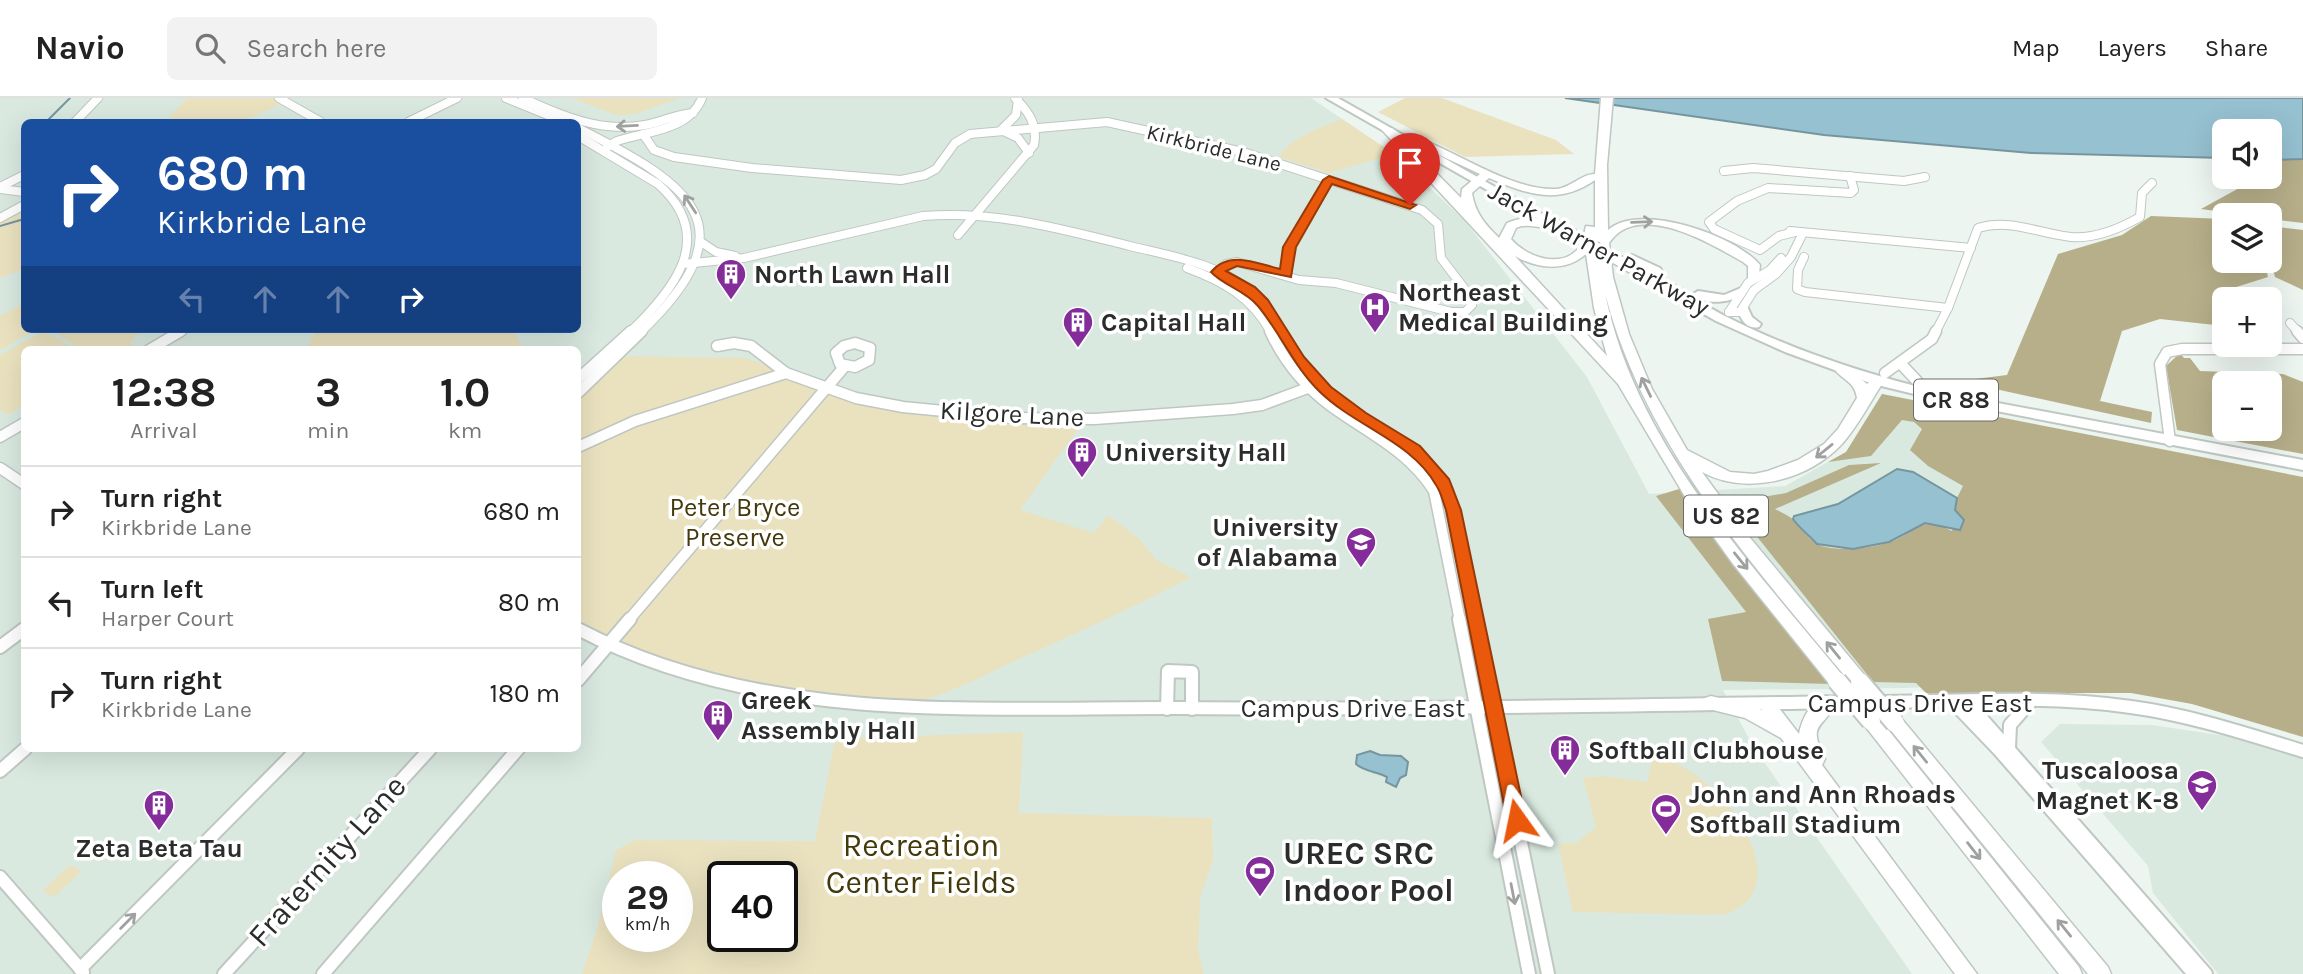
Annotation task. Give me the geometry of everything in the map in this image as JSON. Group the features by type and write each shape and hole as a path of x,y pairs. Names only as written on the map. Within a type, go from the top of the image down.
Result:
{"highway":[{"name":"US 82","path":"1599,98 1600,214 1593,276 1626,384 1679,477 1761,586 1860,682 2101,974"},
{"name":"US 82","path":"1607,98 1589,208 1623,336 1657,411 1678,447 1734,528 1778,582 1838,681 2072,974"},
{"path":"1388,130 1476,220 1626,384"},
{"path":"1424,144 1517,185 1538,191 1567,191 1592,177"},
{"path":"1476,220 1466,192 1481,179"},
{"path":"1554,220 1511,224 1506,230 1505,239 1511,248 1522,256 1546,262 1562,262 1575,257 1619,226 1632,222 1660,222 1675,226 1748,259 1754,265 1754,279"},
{"path":"1842,370 1864,388 1864,397"},
{"path":"1678,447 1714,473 1737,480 1772,478 1814,459 1839,439 1864,397 1881,377"},
{"path":"1711,703 1749,712 1790,736"},
{"path":"1810,751 1806,735 1808,724 1817,711 1828,703"},
{"path":"1771,704 1770,709 1967,974"},
{"path":"1771,704 1783,714 1977,974"}],"main road":[{"name":"Jack Warner Parkway","path":"1331,98 1554,220 1703,308 1725,315 1842,370 1881,377"},
{"name":"Jack Warner Parkway","path":"1342,98 1481,179"},
{"name":"Jack Warner Parkway","path":"1554,220 1632,258 1698,295"},
{"path":"1698,295 1725,299 1741,292"},
{"name":"CR 88","path":"1698,295 1725,315 1755,324 1881,377 1938,396 2038,412 2303,464"},
{"path":"1703,308 1710,327"},
{"path":"1743,309 1747,318 1755,324"},
{"name":"CR 88","path":"1881,377 1917,381 2038,412"}],"street":[{"path":"78,119 98,98"},
{"path":"279,98 316,119"},
{"path":"403,119 445,98"},
{"path":"414,119 457,98"},
{"path":"495,98 507,107 538,119"},
{"path":"506,98 558,119"},
{"path":"523,98 579,119"},
{"path":"606,149 669,127 693,113 702,98"},
{"path":"958,235 1029,153 1036,131 1031,116 1016,99"},
{"path":"1000,130 1016,115 1016,99"},
{"path":"581,120 601,127 646,125 677,114 693,113"},
{"path":"1031,116 1055,125"},
{"name":"Kirkbride Lane","path":"1055,125 1093,122 1118,124 1243,152 1410,205 1430,215 1440,230 1439,248 1442,260 1467,290 1472,305 1465,312 1451,312 1336,283 1306,281 1237,262 1226,264 1214,274"},
{"path":"643,134 654,150 674,157 752,168 901,180 925,175 936,169 952,146 962,137 975,132 1036,131 1055,125"},
{"path":"581,130 669,193 682,210 688,228 689,243 688,267 656,305 581,376"},
{"path":"1000,130 1018,138 1029,153"},
{"path":"581,137 672,183 696,212 701,242 688,267 681,291 581,390"},
{"path":"1724,171 1753,168 1904,181 1926,177"},
{"path":"1799,233 1753,249 1714,229 1709,222 1710,218 1737,201 1768,188 1851,193 1854,190 1850,176"},
{"path":"0,188 21,177"},
{"path":"1287,274 1286,256 1290,247 1329,180"},
{"path":"1881,377 1932,339 1948,307 1976,230 1990,224 2073,237 2094,235 2121,226 2142,214 2139,198 2152,183"},
{"path":"0,188 20,192"},
{"path":"0,218 21,207"},
{"path":"688,267 739,264 912,224 972,217"},
{"path":"688,267 722,262 906,219 972,217 1028,220 1189,261 1214,274 1237,292 1256,309 1290,366 1350,421 1408,457 1433,488 1441,515 1529,974"},
{"path":"1769,242 1781,231 1971,248"},
{"path":"1725,315 1741,292 1754,279 1770,270 1799,233"},
{"path":"1725,315 1743,309 1754,290 1776,274 1791,257 1799,233"},
{"path":"701,242 723,254 748,256"},
{"path":"1769,242 1791,243"},
{"path":"1804,257 1798,270 1797,289 1948,307"},
{"path":"2290,323 2303,338"},
{"path":"156,346 177,333"},
{"name":"Kilgore Lane","path":"717,346 734,343 751,346 786,373 856,398 913,408 1015,418 1082,419 1233,409 1262,405 1314,386"},
{"path":"2170,438 2160,364 2160,359 2167,351 2303,349"},
{"path":"1901,364 1917,381"},
{"path":"581,676 845,366"},
{"path":"581,446 635,421 786,373"},
{"path":"1314,386 1415,449 1443,483 1453,510 1548,974"},
{"path":"0,437 21,425"},
{"path":"0,468 21,482"},
{"path":"0,647 21,631"},
{"name":"Campus Drive East","path":"581,631 607,645 676,672 795,697 889,707 1192,709 2030,702 2109,705 2158,712 2303,751"},
{"path":"1167,709 1168,671 1192,672 1192,709"},
{"path":"1960,702 2009,748 2206,974"},
{"path":"1960,702 1998,750 2194,974"},
{"path":"2009,748 2010,725 2030,702"},
{"path":"0,771 22,752"},
{"path":"0,877 82,972 295,752"},
{"name":"Fraternity Lane","path":"224,974 427,752"},
{"path":"323,974 515,752"}],"shaded area":[{"name":"University of Alabama","path":"0,98 1311,98 1394,154 1464,220 1587,377 1649,494 1785,486 1846,452 1882,394 2036,424 2197,699 1994,669 2000,684 1723,690 1753,746 1912,974 0,974"},
{"path":"2303,159 2303,223 2282,220 2282,203 2212,203 2212,210 2201,209 2237,189 2282,189 2282,160"},
{"path":"2151,216 2212,219 2212,273 2267,273 2268,277 2236,287 2212,287 2212,325 2160,319 2122,331 2100,401 2152,412 2151,423 1959,381 2007,375 2058,254 2122,235"},
{"path":"2282,227 2303,230 2303,290 2275,277 2274,273 2282,273"},
{"path":"2180,353 2184,358 2190,358 2200,371 2212,371 2212,437 2177,430 2166,366"},
{"path":"2282,374 2303,382 2303,454 2235,441 2282,441"},
{"path":"1882,394 2303,477 2303,737 2192,704 2131,693 1926,693 1916,683 1873,682 1747,524 1740,501 1786,493 1849,465 1881,463 1775,509 1794,520 1813,542 1829,548 1854,549 1879,545 1897,539 1917,527 1931,524 1952,531 1954,504 1963,486 1928,466 1910,450 1922,429 1914,422 1902,420 1871,456 1828,462 1846,452"},
{"path":"1679,489 1831,684 1722,681 1708,619 1746,612 1656,496"},
{"name":"Tuscaloosa Magnet K-8","path":"2060,724 2152,725 2226,736 2303,759 2303,974 2218,974 2153,893 2148,866 2041,742"}],"green space":[{"path":"187,98 274,98 283,103 248,119 168,119"},
{"path":"572,98 679,98 635,114 616,115"},
{"path":"1405,98 1442,98 1556,140 1574,154 1465,157 1378,112"},
{"path":"1342,119 1394,154 1329,173 1279,157 1298,139"},
{"path":"21,207 21,270 0,278 0,218"},
{"path":"21,305 21,333 30,333 0,350 0,316"},
{"path":"40,333 47,333 70,346 21,346 21,407 8,415 0,410 0,355"},
{"path":"55,333 140,333 130,344 132,346 76,346"},
{"path":"314,333 517,333 515,334 522,346 309,346"},
{"name":"Peter Bryce Preserve","path":"622,356 745,358 770,367 784,378 852,401 1060,422 1060,428 1078,429 1020,510 1094,533 1108,515 1141,540 1156,560 1191,577 973,681 926,699 908,700 803,690 722,676 683,665 645,653 581,621 581,395"},
{"name":"Recreation Center Fields","path":"1023,732 1019,813 1212,818 1213,859 1200,898 1198,951 1204,974 582,974 602,908 602,952 693,952 693,861 613,861 616,850 635,840 815,841 834,744 853,738"},
{"name":"John and Ann Rhoads Softball Stadium","path":"1657,755 1699,777 1732,810 1751,843 1756,860 1757,877 1753,893 1742,906 1723,915 1573,912 1558,844 1576,843 1596,827 1583,778 1605,776 1647,782 1653,757"},
{"path":"70,865 82,871 54,897 42,891"}],"water":[{"path":"1565,98 2303,98 2303,159 2282,160 2282,119 2212,119 2212,158 2031,153 1824,135"},
{"path":"1897,469 1913,472 1957,498 1955,510 1964,520 1960,530 1925,523 1889,542 1853,549 1817,544 1793,519 1794,516 1838,504"},
{"path":"1370,751 1380,755 1401,756 1408,762 1406,775 1400,778 1396,787 1386,782 1387,777 1356,764 1357,755"}],"waterway":[{"path":"49,119 70,98"},
{"path":"0,226 21,220"}],"place":[{"name":"North Lawn Hall","path":"731,301"},
{"name":"Northeast Medical Building","path":"1375,334"},
{"name":"Capital Hall","path":"1078,349"},
{"name":"University Hall","path":"1082,479"},
{"name":"University of Alabama","path":"1361,569"},
{"name":"Greek Assembly Hall","path":"718,742"},
{"name":"Softball Clubhouse","path":"1565,777"},
{"name":"Tuscaloosa Magnet K-8","path":"2202,812"},
{"name":"Zeta Beta Tau","path":"159,832"},
{"name":"John and Ann Rhoads Softball Stadium","path":"1666,836"},
{"name":"UREC SRC Indoor Pool","path":"1260,898"}],"route":[{"path":"1410,205 1329,180 1312,205 1290,247 1286,256 1287,274 1237,262 1226,264 1217,272 1250,290 1263,303 1299,360 1326,390 1361,416 1415,449 1426,459 1443,483 1451,499 1517,820"}]}
